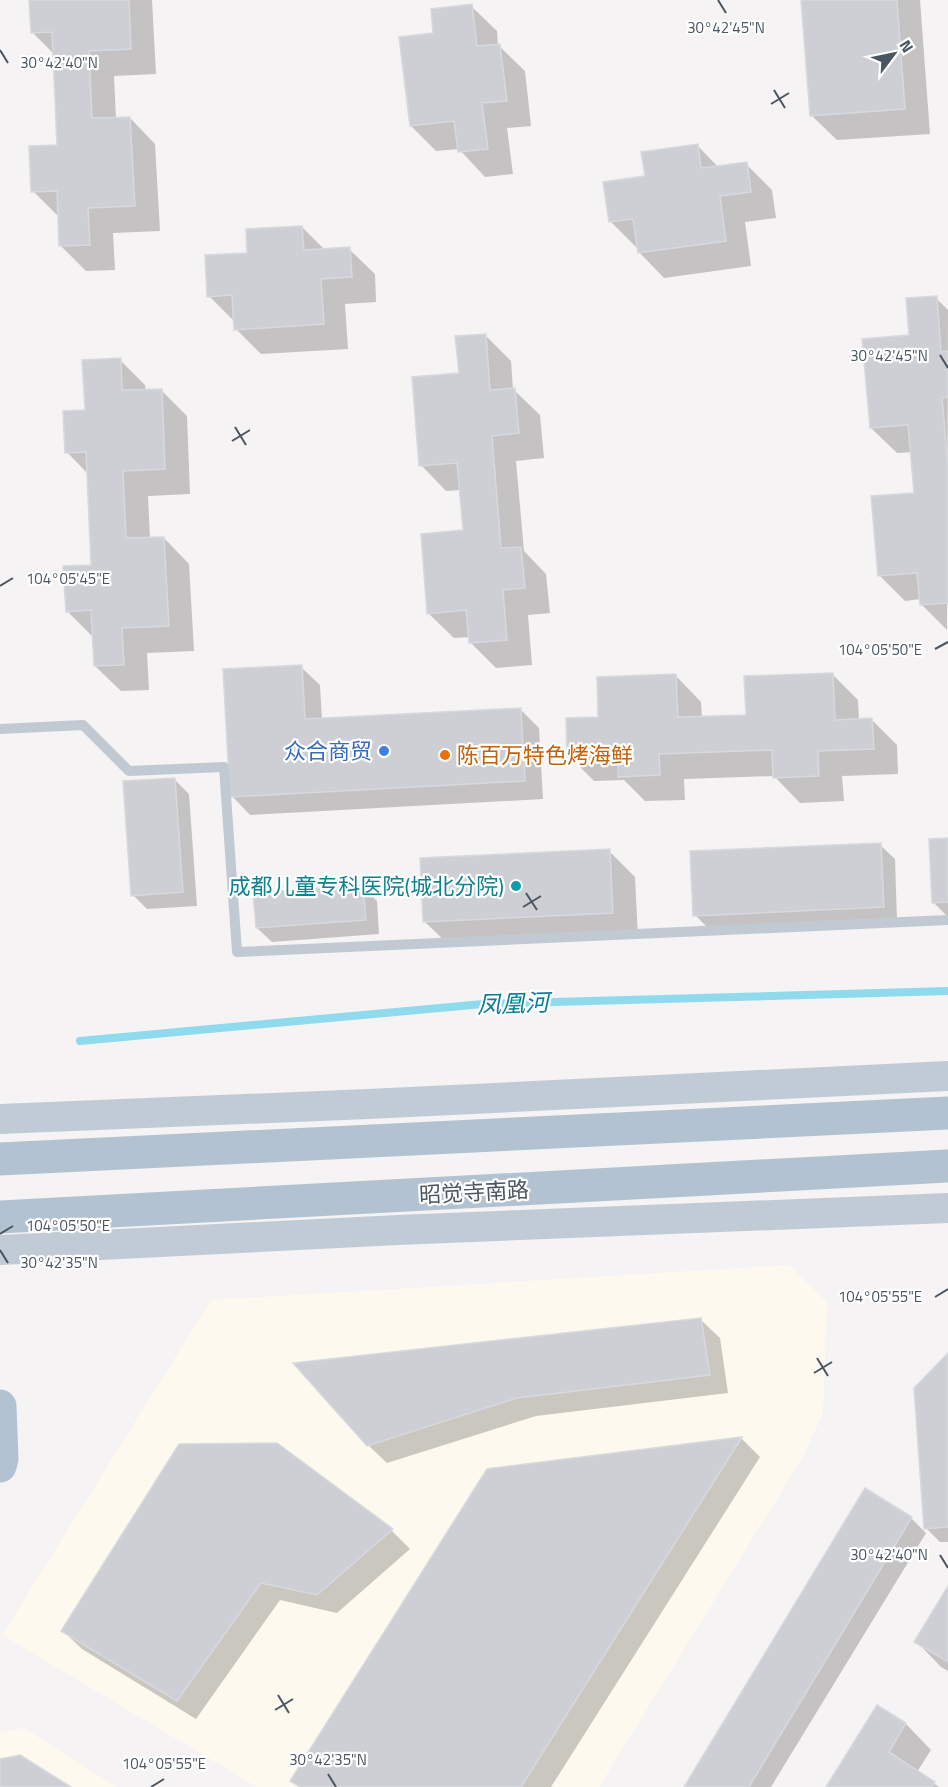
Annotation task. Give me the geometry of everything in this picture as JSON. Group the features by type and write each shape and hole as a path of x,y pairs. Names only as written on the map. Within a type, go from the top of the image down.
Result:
{"main road":[{"path":"0,1159 948,1113"},
{"name":"昭觉寺南路","path":"0,1217 948,1166"},
{"path":"0,1407 2,1459 0,1466"}],"street":[{"path":"0,1119 948,1076"},
{"name":"昭觉寺南路","path":"0,1250 398,1230 948,1208"}],"lane":[{"path":"0,729 83,725 129,771 224,766 237,952 948,920"}],"shaded area":[{"path":"789,1265 827,1302 823,1413 803,1457 599,1787 257,1787 2,1635 211,1300"},
{"path":"24,1728 117,1787 0,1787 0,1732"}],"building":[{"path":"29,0 129,0 131,49 89,51 92,118 130,117 135,206 88,208 90,245 59,246 57,191 31,192 29,146 57,145 52,32 31,33"},
{"path":"801,0 897,0 905,109 810,116"},
{"path":"472,4 477,46 500,44 507,101 482,103 488,149 458,152 454,121 410,126 399,37 433,33 431,9"},
{"path":"698,144 701,168 747,162 751,192 720,196 726,241 638,253 633,219 609,222 603,182 645,176 641,152"},
{"path":"302,226 304,250 350,247 352,277 321,279 324,324 234,330 232,295 207,297 205,255 247,253 246,229"},
{"path":"937,296 941,352 948,351 948,397 942,398 948,466 948,603 920,605 917,573 878,576 871,496 914,493 908,425 870,428 862,339 909,335 906,298"},
{"path":"486,334 490,390 515,388 519,433 492,436 501,548 521,547 525,588 503,590 507,640 469,643 466,610 427,614 421,534 463,530 457,463 419,466 412,377 459,373 455,336"},
{"path":"121,358 122,390 162,389 165,469 123,471 126,538 164,537 169,626 122,628 124,665 94,666 91,610 66,612 63,566 91,565 86,452 65,453 63,411 85,410 82,360"},
{"path":"302,665 305,719 521,708 525,781 230,797 223,669"},
{"path":"833,673 835,720 872,718 874,749 818,751 819,776 773,778 772,750 659,754 660,775 618,777 618,755 567,757 566,718 598,717 597,677 676,674 678,717 746,715 744,676"},
{"path":"175,778 183,892 131,896 123,781"},
{"path":"948,838 948,902 932,903 929,839"},
{"path":"881,843 884,907 693,916 690,851"},
{"name":"成都儿童专科医院(城北分院)","path":"610,849 613,913 423,922 420,858"},
{"path":"363,885 366,920 256,928 253,893"},
{"path":"701,1318 710,1375 517,1398 367,1446 293,1363"},
{"path":"948,1353 948,1527 924,1529 914,1388"},
{"path":"742,1437 521,1787 300,1787 290,1781 487,1469"},
{"path":"277,1443 393,1529 317,1595 261,1583 177,1701 61,1631 179,1444"},
{"path":"865,1488 912,1517 749,1787 684,1787"},
{"path":"948,1586 948,1662 914,1642"},
{"path":"877,1705 906,1723 889,1752 935,1782 932,1787 826,1787"},
{"path":"20,1755 71,1787 0,1787 0,1759"}],"waterway":[{"name":"凤凰河","path":"80,1041 483,1004 948,991"}],"place":[{"name":"众合商贸","path":"384,751"},
{"name":"陈百万特色烤海鲜","path":"445,755"},
{"name":"成都儿童专科医院(城北分院)","path":"516,886"}]}
